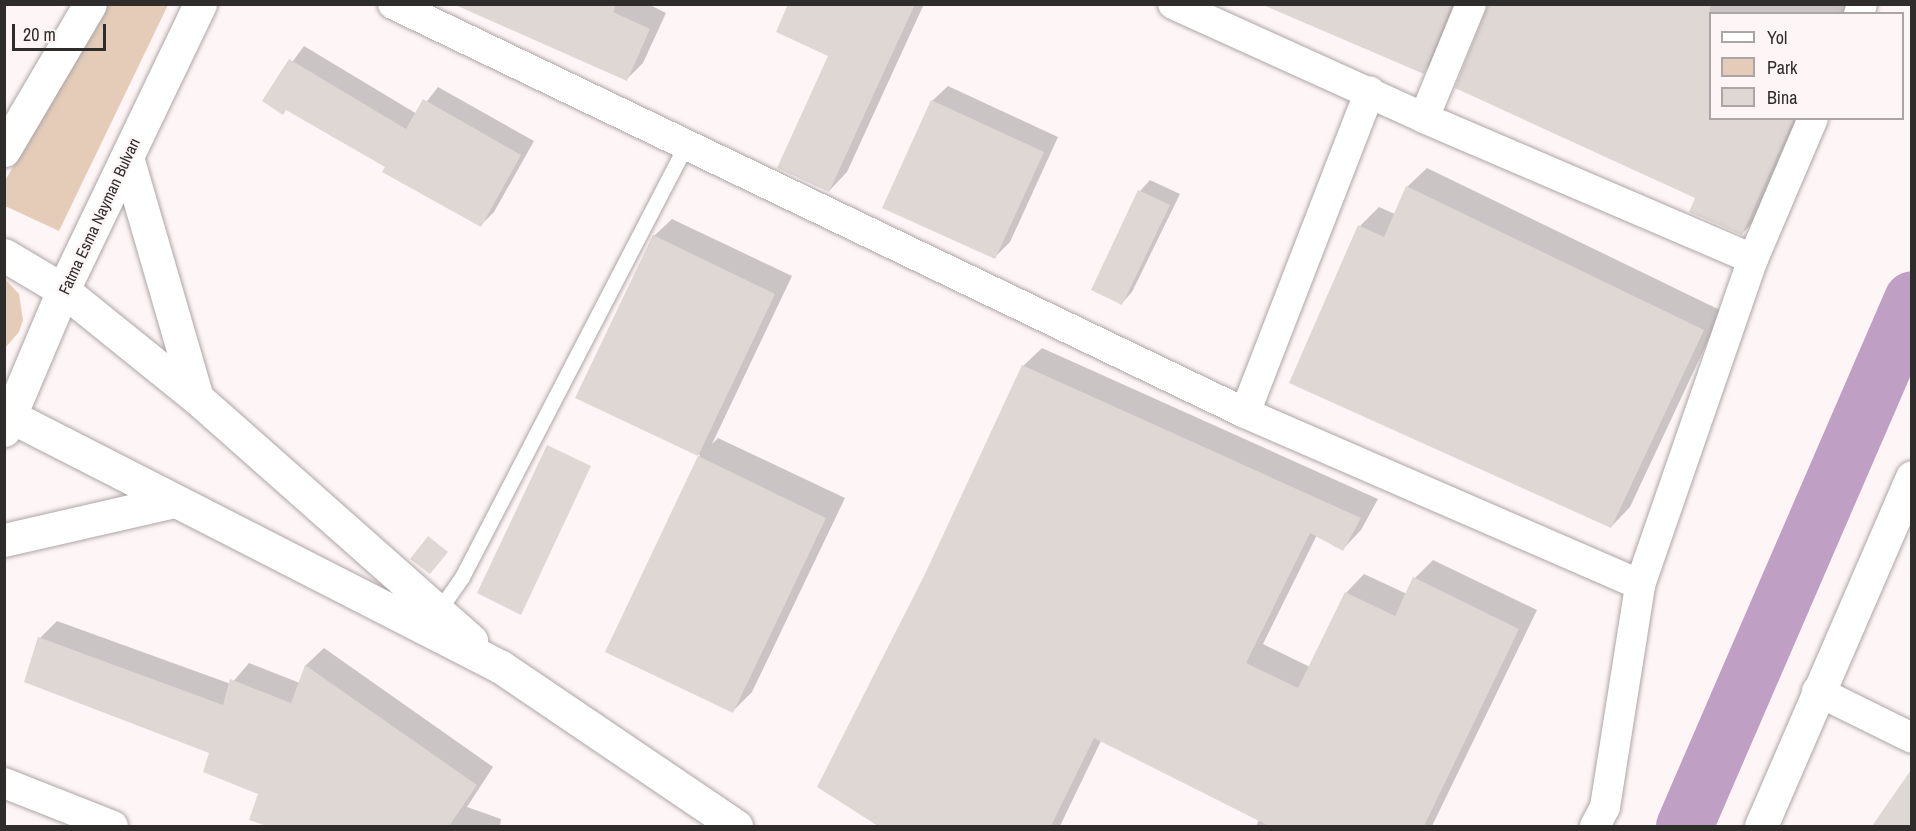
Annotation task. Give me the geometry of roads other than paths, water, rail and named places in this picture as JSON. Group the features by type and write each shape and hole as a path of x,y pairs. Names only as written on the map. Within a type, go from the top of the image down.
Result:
{"main road":[{"path":"4,150 18,108 90,4"},
{"name":"Fatma Esma Nayman Bulvarı","path":"6,420 63,290 200,4"},
{"path":"127,157 197,398"},
{"path":"4,255 63,290 197,398 501,667"},
{"path":"6,420 174,501 501,667 736,826"},
{"path":"1761,826 1817,691 1911,477"},
{"path":"4,540 174,501"}],"street":[{"path":"393,4 1245,412 1640,585"},
{"path":"1173,4 1370,91 1424,118 1753,259"},
{"path":"1424,118 1471,4"},
{"path":"1245,412 1370,91"},
{"path":"1595,826 1605,807 1640,585 1753,259 1813,120"},
{"path":"1817,691 1911,738"},
{"path":"4,783 113,826"}],"lane":[{"path":"439,610 462,577 686,145"}],"waterway":[{"path":"1684,826 1912,299"}]}
